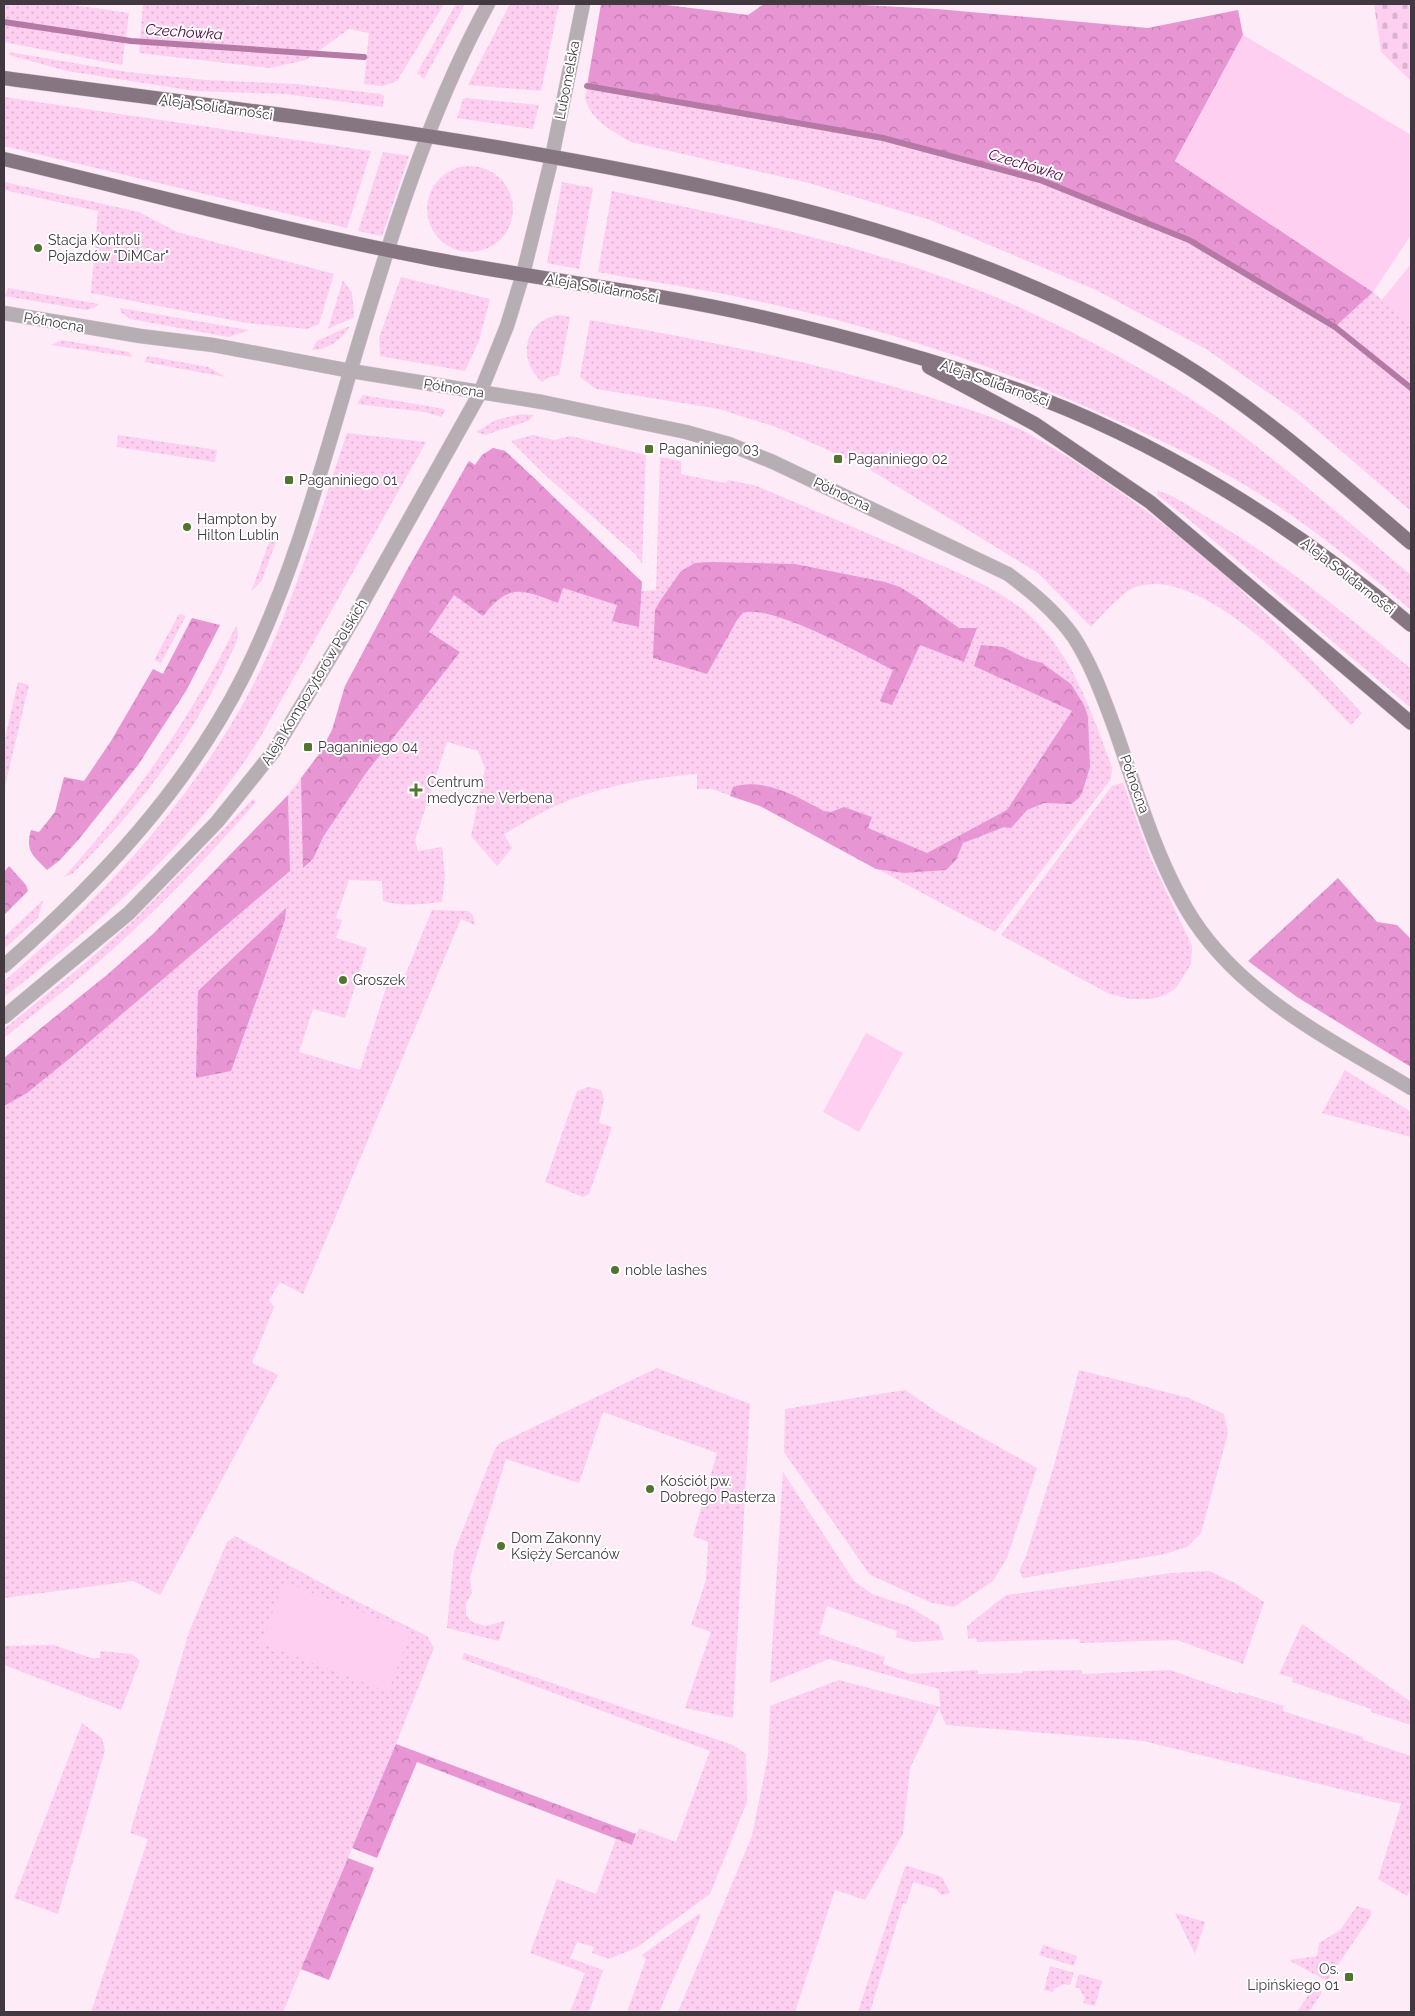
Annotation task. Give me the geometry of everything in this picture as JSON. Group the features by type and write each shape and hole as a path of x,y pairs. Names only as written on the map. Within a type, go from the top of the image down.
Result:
{"main road":[{"name":"Aleja Solidarności","path":"4,78 428,136 552,157"},
{"path":"552,157 708,186 820,213 920,243 999,272 1149,344 1227,393 1299,448 1411,543"},
{"path":"4,159 389,250"},
{"name":"Aleja Solidarności","path":"389,250 739,312 898,350 1006,385 1096,422 1209,480 1265,514 1322,553 1411,625"},
{"path":"898,350 1035,424 1150,502 1411,722"}],"street":[{"path":"4,966 50,925 128,844 179,783 221,717 245,673 275,603 315,493 350,371 428,136 453,72 488,4"},
{"name":"Lubomelska","path":"523,274 552,157 583,4"},
{"name":"Aleja Kompozytorów Polskich","path":"4,1017 128,913 195,846 274,751 319,678 480,393 507,326 523,274"},
{"name":"Północna","path":"4,313 140,336 213,345 350,371 542,402 634,421 729,444 773,462 1008,574 1024,586 1056,616 1072,635 1090,666 1172,880 1193,920 1216,951 1264,997 1411,1088"}],"green space":[{"path":"4,4 66,4 129,13 122,65 4,42"},
{"path":"143,4 233,4 258,6 259,4 444,4 397,81 383,86 364,84 369,33 349,29 306,60 270,68 139,53"},
{"path":"456,4 465,4 424,79 417,73"},
{"path":"510,4 559,4 541,91 468,85"},
{"path":"601,4 658,4 748,15 764,4 844,4 937,9 1148,28 1238,10 1243,35 1175,161 1373,292 1335,327 1189,240 1040,180 883,138 587,86"},
{"path":"1374,4 1411,4 1411,81 1381,52"},
{"path":"1243,35 1411,135 1411,235 1373,292 1175,161"},
{"path":"9,52 127,72 206,80 296,84 381,94 384,96 383,107 285,94 195,91 67,71 9,55"},
{"path":"587,86 883,138 1040,180 1189,240 1335,327 1373,292 1411,326 1411,511 1297,413 1206,349 1096,290 930,220 809,183 631,142 597,119 587,106 585,98"},
{"path":"4,97 371,151 347,228 4,146"},
{"path":"463,99 539,105 533,129 457,118"},
{"path":"383,152 409,156 382,236 358,231"},
{"path":"462,166 478,166 487,169 501,178 510,192 513,209 510,226 501,240 487,249 478,252 462,252 446,245 434,233 427,217 427,201 434,185 446,173"},
{"path":"4,182 139,212 177,232 334,274 319,324 307,329 247,323 91,293 98,211 4,190"},
{"path":"562,182 593,188 579,269 547,263"},
{"path":"612,191 764,225 915,267 1012,304 1090,341 1197,403 1260,449 1322,500 1411,575 1411,610 1336,548 1258,493 1189,454 1074,401 986,366 850,324 737,297 598,272"},
{"path":"1411,264 1411,326 1381,301"},
{"path":"401,277 490,299 479,341 465,371 380,356 379,338"},
{"path":"343,280 352,293 354,317 328,329"},
{"path":"8,288 99,304 87,310 5,296"},
{"path":"120,308 249,330 229,337 130,319 121,312"},
{"path":"559,315 570,317 559,375 549,377 542,382 534,373 529,363 528,342 531,333 538,324 547,318"},
{"path":"590,320 710,342 830,369 969,409 1027,433 1078,463 1127,497 1198,552 1275,623 1362,713 1351,725 1281,656 1251,630 1220,608 1189,592 1160,584 1133,588 1117,600 1091,627 1038,573 864,466 776,427 719,409 596,389 580,377"},
{"path":"350,326 334,343 318,350 312,350 317,341"},
{"path":"62,340 129,352 132,357 51,345"},
{"path":"148,356 208,367 226,377 144,362"},
{"path":"363,395 444,409 445,411 441,417 425,412 357,404"},
{"path":"522,414 534,415 528,421 485,435 476,432 496,420"},
{"path":"347,433 426,442 261,736 236,774 177,845 76,940 4,997 4,981 38,952 103,889 162,822 190,786 239,711 272,645 286,611"},
{"path":"118,435 217,450 215,462 117,447"},
{"path":"533,435 554,440 571,436 646,455 642,564 635,554 545,475 511,441"},
{"path":"493,448 505,451 642,582 641,591 656,590 660,457 681,461 681,474 725,483 729,480 757,486 953,570 997,592 1035,621 1062,653 1081,690 1097,728 1112,767 1111,779 995,932 760,806 712,789 697,789 697,774 624,784 589,793 555,806 504,834 512,848 497,866 471,836 485,768 478,751 447,742 415,840 418,851 442,847 445,876 442,902 390,903 383,901 382,881 349,880 336,918 342,920 336,938 367,948 345,1018 313,1009 299,1052 360,1070 388,982 403,980 432,910 468,911 473,915 475,925 461,919 303,1294 280,1282 269,1300 274,1307 252,1363 278,1375 160,1595 133,1581 4,1598 4,1106 27,1092 74,1055 290,871 288,795 320,753 332,730 345,686 407,570 469,461 475,465 482,455"},
{"path":"493,448 505,451 642,582 639,627 612,621 617,605 563,588 558,603 526,592 517,592 501,598 483,616 454,595 429,632 460,652 366,773 323,837 313,859 303,868 301,778 320,753 332,730 345,686 407,570 469,461 475,465 482,455"},
{"path":"1158,491 1170,495 1260,550 1337,608 1411,669 1411,708 1187,518 1157,495"},
{"path":"271,537 277,539 262,580 251,592"},
{"path":"695,563 795,564 885,582 900,587 959,628 977,628 964,662 920,645 892,705 880,701 893,670 818,632 774,616 756,612 743,613 737,620 707,674 653,658 655,610 660,601 681,571"},
{"path":"179,614 186,616 161,663 154,660"},
{"path":"192,618 220,625 186,691 138,765 79,839 60,860 47,870 34,857 30,848 29,837 31,830 39,832 55,812 64,777 84,781 111,741 153,669 163,674"},
{"path":"236,626 238,635 234,649 213,691 178,748 139,801 117,827 72,874 64,877 114,818 159,758 200,694"},
{"path":"981,645 1003,647 1027,659 1042,663 1071,684 1085,707 1088,717 1090,767 1079,798 1071,804 1044,803 1027,810 1011,828 1004,827 963,843 956,860 946,870 904,873 876,869 760,806 730,796 733,787 757,785 780,790 824,811 831,812 844,807 872,817 868,828 927,853 1007,810 1072,711 974,666"},
{"path":"18,682 29,685 4,790 4,743"},
{"path":"1123,783 1151,859 1192,946 1191,964 1176,988 1165,995 1152,999 1130,999 1109,994 1001,935 1112,786"},
{"path":"288,795 290,871 74,1055 27,1093 4,1106 4,1058 108,974 153,934"},
{"path":"253,799 256,802 155,910 91,968 5,1037 4,1029 89,960 137,917"},
{"path":"9,866 26,885 28,891 4,915 4,872"},
{"path":"1338,878 1377,922 1397,925 1411,939 1411,1067 1297,997 1248,961"},
{"path":"43,900 38,918 4,949 4,937"},
{"path":"286,908 285,920 231,1071 196,1078 198,991"},
{"path":"866,1033 903,1053 859,1132 823,1112"},
{"path":"1345,1070 1411,1112 1411,1137 1322,1113"},
{"path":"589,1087 601,1090 604,1099 599,1123 612,1127 589,1194 583,1197 545,1182 577,1091"},
{"path":"657,1368 750,1404 733,1718 685,1708 711,1632 691,1625 706,1580 708,1542 693,1536 717,1453 603,1412 579,1483 506,1459 470,1577 472,1593 466,1603 466,1615 472,1622 485,1626 505,1621 499,1641 447,1628 454,1552 495,1449 500,1443"},
{"path":"1079,1370 1189,1398 1224,1414 1228,1433 1201,1533 1187,1547 1165,1554 1023,1578 1019,1571 1026,1556 1053,1469"},
{"path":"905,1390 940,1414 1037,1468 1007,1558 993,1581 954,1607 932,1603 870,1575 784,1452 785,1409"},
{"path":"783,1472 854,1581 872,1594 908,1606 939,1625 944,1640 913,1642 896,1637 897,1631 827,1606 819,1634 885,1657 883,1664 910,1674 978,1670 978,1674 1082,1670 1082,1674 1170,1670 1238,1694 1239,1692 1284,1706 1283,1711 1363,1737 1363,1740 1411,1756 1411,1889 1407,1896 1378,1879 1401,1804 1143,1741 946,1725 939,1708 910,1768 903,1834 865,1900 835,1890 795,2012 678,2012 752,1836 768,1756 770,1706 839,1680 940,1707 939,1689 829,1659 770,1683"},
{"path":"235,1536 340,1593 427,1636 434,1648 396,1744 283,2012 91,2012 148,1839 130,1833 189,1632 227,1542"},
{"path":"1209,1571 1235,1583 1264,1602 1243,1664 1177,1640 1080,1643 1079,1639 977,1642 976,1638 968,1639 967,1626 1006,1595 1172,1573"},
{"path":"284,1582 411,1631 388,1692 261,1643"},
{"path":"1302,1624 1411,1702 1411,1725 1292,1682 1293,1678 1279,1674"},
{"path":"54,1645 91,1658 100,1658 100,1651 132,1654 140,1661 121,1710 4,1665 4,1646"},
{"path":"464,1653 733,1745 746,1754 747,1802 710,1894 636,1948 609,1959 592,1953 594,1947 577,1942 570,1958 603,1970 589,2012 570,2012 585,1973 530,1953 557,1879 596,1894 616,1839 632,1845 639,1828 676,1842 710,1751 462,1659"},
{"path":"82,1723 102,1738 105,1750 58,1914 14,1898"},
{"path":"396,1744 636,1834 632,1845 417,1762 377,1858 352,1848"},
{"path":"348,1858 374,1868 329,1980 301,1969"},
{"path":"908,1866 942,1877 950,1893 941,1895 936,1889 913,1882 906,1904 903,1903 870,2012 858,2012 905,1867"},
{"path":"1357,1906 1371,1910 1371,1916 1327,1981 1290,1960 1317,1956 1319,1943 1340,1930"},
{"path":"1175,1913 1205,1922 1195,1954"},
{"path":"699,1914 701,1916 659,2012 627,2012 646,1959 642,1955"},
{"path":"1043,1945 1077,1956 1074,1966 1039,1955"},
{"path":"1050,1966 1074,1973 1070,1985 1064,1984 1054,1989 1053,1992 1044,1990"},
{"path":"1079,1974 1102,1981 1095,2006 1083,2003 1085,1998 1079,1988 1075,1987"},
{"path":"1316,1988 1321,1990 1321,1994 1309,2012 1297,2012 1312,1990"}],"waterway":[{"name":"Czechówka","path":"4,22 131,41 364,57"},
{"name":"Czechówka","path":"587,86 883,138 1040,180 1189,240 1335,327 1411,388"}],"place":[{"name":"Stacja Kontroli Pojazdów \"DiMCar\"","path":"38,248"},
{"name":"Paganiniego 03","path":"649,449"},
{"name":"Paganiniego 02","path":"838,459"},
{"name":"Paganiniego 01","path":"289,480"},
{"name":"Hampton by Hilton Lublin","path":"187,527"},
{"name":"Paganiniego 04","path":"308,747"},
{"name":"Centrum medyczne Verbena","path":"416,790"},
{"name":"Groszek","path":"343,980"},
{"name":"noble lashes","path":"615,1270"},
{"name":"Kościół pw. Dobrego Pasterza","path":"650,1489"},
{"name":"Dom Zakonny Księży Sercanów","path":"501,1546"},
{"name":"Os. Lipińskiego 01","path":"1349,1977"}]}
